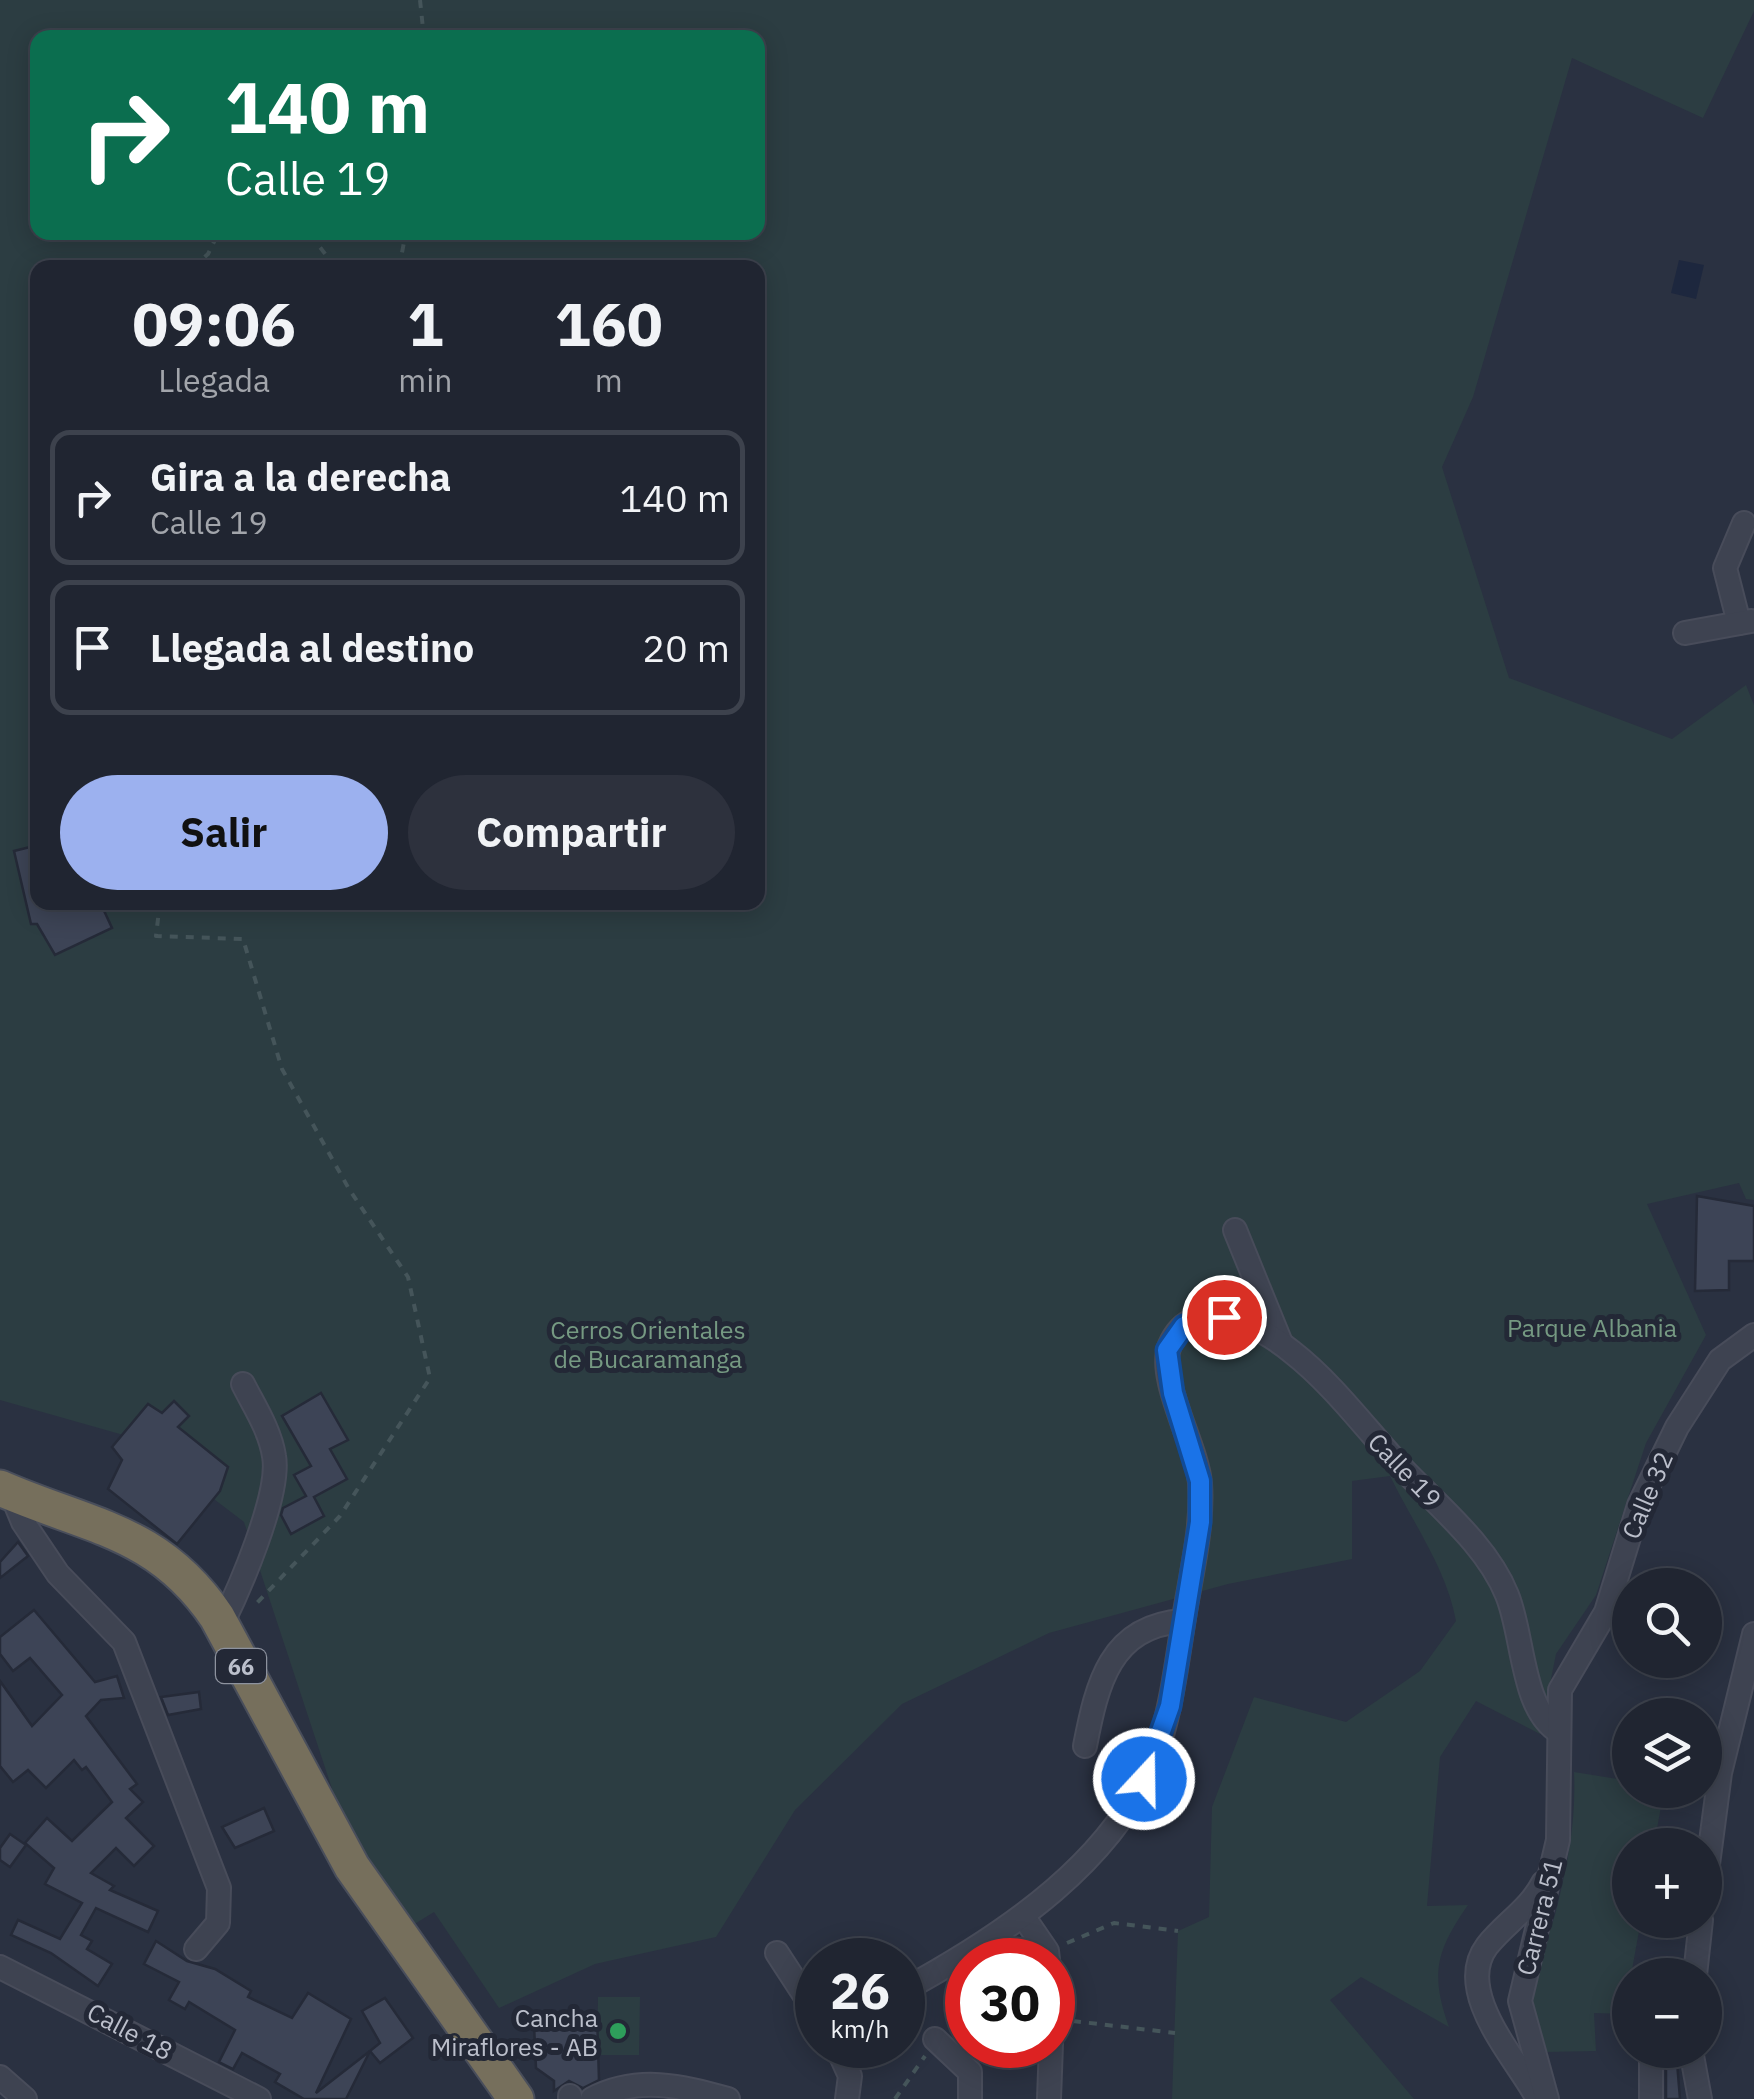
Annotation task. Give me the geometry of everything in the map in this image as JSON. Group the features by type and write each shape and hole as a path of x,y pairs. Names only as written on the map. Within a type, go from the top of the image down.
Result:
{"highway":[{"name":"66","path":"6,1491 132,1537 192,1584 223,1631 352,1867 516,2099"}],"street":[{"path":"1685,632 1746,622 1726,568 1744,522"},
{"path":"1234,1230 1282,1344"},
{"name":"Calle 19","path":"1183,1621 1200,1522 1200,1481 1173,1393 1167,1350 1184,1326 1210,1317 1242,1320 1282,1344 1321,1379 1479,1552 1506,1592 1538,1715 1559,1732"},
{"name":"Calle 32","path":"1559,1732 1560,1690 1606,1612 1628,1535 1653,1474 1720,1360 1754,1335"},
{"path":"223,1631 250,1569 275,1476 269,1438 242,1384"},
{"path":"6,1491 58,1574 124,1642 219,1888 218,1922 196,1949"},
{"path":"925,1977 1023,1916 1086,1858 1128,1811 1158,1747 1183,1621 1160,1622 1137,1631 1118,1650 1094,1702 1085,1746"},
{"path":"1713,1828 1720,1773 1754,1634"},
{"name":"Carrera 51","path":"1546,2099 1520,2001 1556,1856 1561,1799 1559,1732"},
{"path":"1538,2099 1486,2011 1477,1973 1479,1958 1530,1906 1556,1856"},
{"path":"1023,1916 1037,1938"},
{"path":"777,1953 795,1981"},
{"name":"Calle 18","path":"0,1966 255,2098"},
{"path":"936,2040 970,2072 970,2099"},
{"path":"846,2068 850,2076 847,2099"},
{"path":"1049,2099 1051,2068"},
{"path":"1650,2068 1651,2099"},
{"path":"1694,2068 1700,2099"},
{"path":"0,2076 25,2099"},
{"path":"577,2098 636,2084 675,2085 728,2099"}],"path":[{"path":"420,0 423,30"},
{"path":"159,910 156,936 243,939 282,1069 349,1189 408,1276 430,1378 340,1516 223,1631"},
{"path":"1075,1942 1114,1923 1178,1931"},
{"path":"1075,2021 1175,2033"},
{"path":"895,2099 936,2040"}],"green space":[{"name":"Cerros Orientales de Bucaramanga","path":"0,0 1754,0 1754,11 1703,118 1572,58 1473,397 1442,467 1509,678 1672,739 1746,685 1754,705 1754,1200 1746,1199 1739,1183 1647,1204 1706,1335 1646,1443 1596,1595 1556,1654 1540,1734 1476,1701 1440,1757 1427,1906 1468,1905 1449,1936 1439,1963 1439,1992 1449,2027 1361,1977 1330,2000 1414,2099 1172,2099 1178,1931 1209,1917 1212,1807 1254,1697 1346,1722 1420,1671 1456,1621 1437,1565 1390,1476 1352,1481 1352,1559 1228,1584 1049,1633 902,1704 795,1810 716,1937 595,1964 499,2008 434,1912 413,1925 340,1813 244,1522 134,1438 0,1400"},
{"path":"1574,1772 1612,1778 1612,1808 1661,1808 1657,1828 1612,1828 1612,1938 1638,1938 1634,1958 1612,1958 1612,2014 1594,2013 1596,2051 1545,2052 1534,2010 1536,1976 1558,1903 1574,1806"},
{"name":"Cancha Miraflores - AB","path":"598,1997 640,1997 639,2055 597,2055"}],"water":[{"path":"1679,260 1704,265 1696,299 1671,293"}],"building":[{"path":"30,847 30,910 104,910 112,928 55,955 37,924 31,924 14,851"},
{"path":"1697,1196 1754,1206 1754,1261 1729,1261 1729,1290 1695,1291"},
{"path":"321,1393 348,1440 330,1449 347,1479 314,1497 324,1516 291,1534 281,1515 283,1508 306,1496 294,1475 311,1466 282,1416"},
{"path":"174,1401 189,1416 178,1427 228,1467 220,1491 177,1544 108,1489 122,1460 112,1447 148,1404 162,1413"},
{"path":"18,1542 28,1556 0,1578 0,1562"},
{"path":"34,1610 95,1682 117,1676 124,1698 101,1700 86,1716 137,1784 130,1789 143,1802 126,1818 154,1846 134,1866 116,1848 91,1873 114,1886 110,1890 158,1911 148,1932 96,1908 81,1935 92,1941 87,1949 112,1964 98,1986 51,1953 11,1935 18,1920 60,1939 82,1903 45,1884 54,1868 25,1843 47,1818 72,1841 112,1802 86,1767 82,1770 74,1760 46,1788 28,1770 13,1782 0,1766 0,1681 32,1726 62,1695 30,1658 13,1671 0,1654 0,1637"},
{"path":"199,1692 201,1709 168,1715 161,1697"},
{"path":"264,1808 274,1831 235,1848 222,1827"},
{"path":"10,1834 26,1845 10,1867 0,1860 0,1848"},
{"path":"156,1941 187,1961 215,1969 251,1991 248,1997 292,2018 308,1993 351,2019 316,2093 370,2051 346,2099 304,2099 275,2082 280,2074 242,2053 233,2069 219,2062 235,2030 189,2002 185,2009 169,2000 179,1982 144,1964"},
{"path":"385,1998 413,2038 380,2063 370,2051 380,2043 362,2011"},
{"path":"551,2013 597,2013 599,2080 583,2088 569,2081 554,2091 554,2081 536,2068 534,2025"},
{"path":"1666,2068 1677,2068 1680,2099 1666,2099"}],"place":[{"name":"Cancha Miraflores - AB","path":"618,2031"}],"route":[{"path":"1144,1779 1170,1706 1200,1522 1200,1481 1189,1434 1173,1393 1167,1350 1184,1326 1210,1317 1224,1317"}],"park label":[{"name":"Parque Albania","path":"1592,1327"}]}
